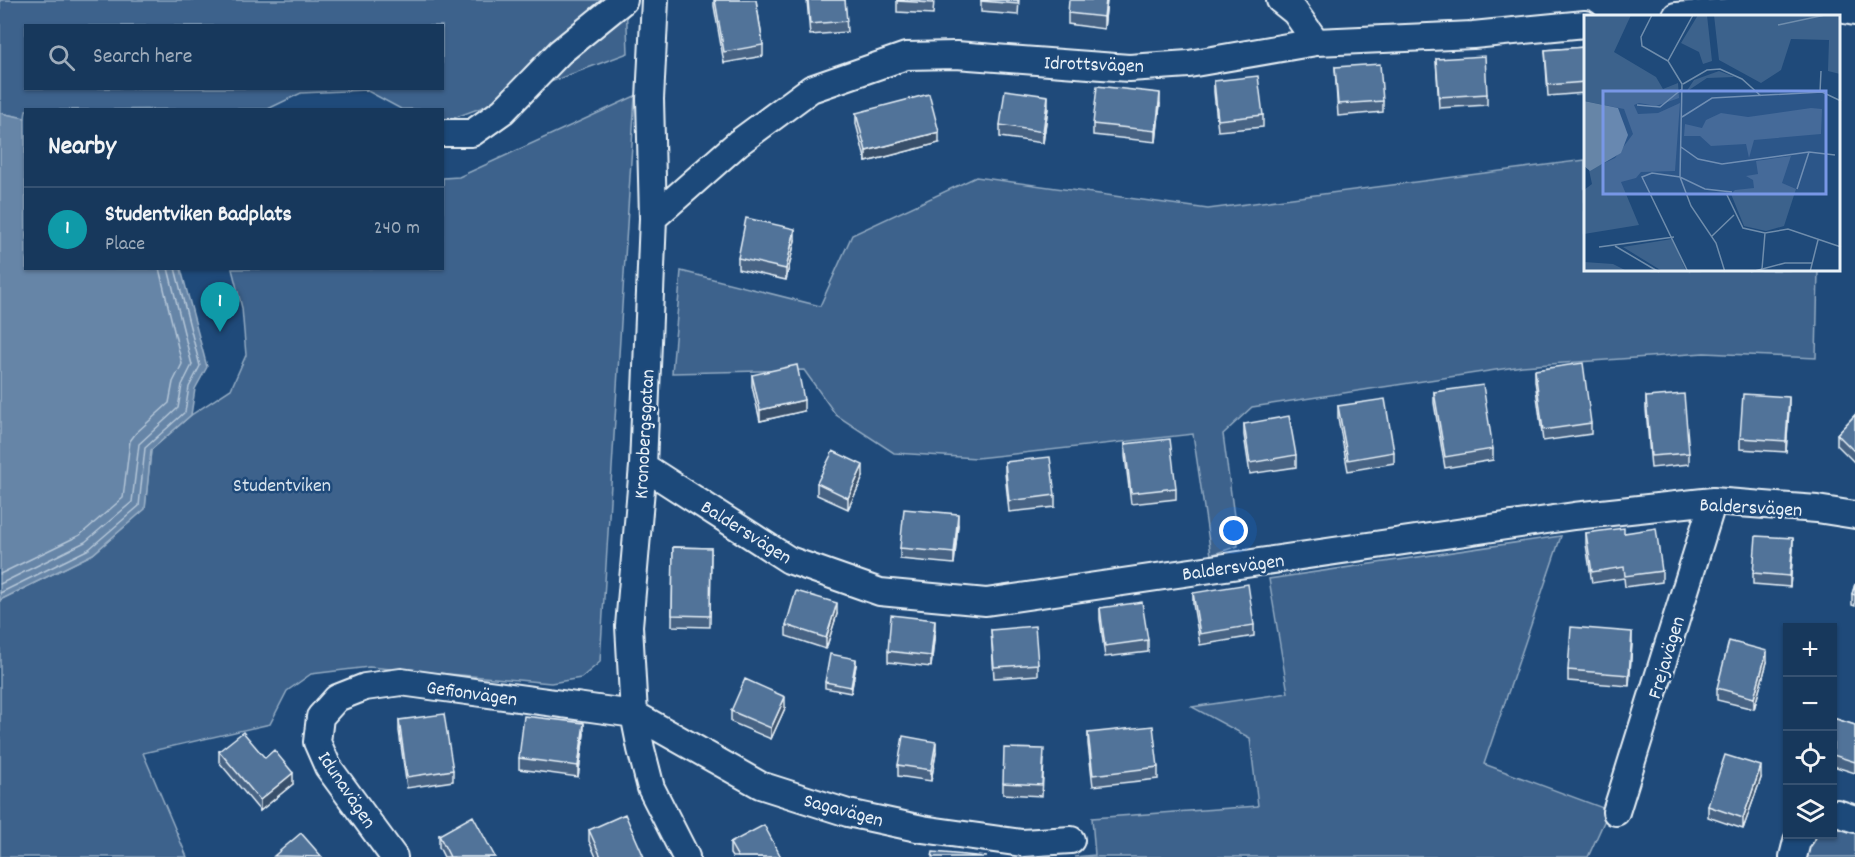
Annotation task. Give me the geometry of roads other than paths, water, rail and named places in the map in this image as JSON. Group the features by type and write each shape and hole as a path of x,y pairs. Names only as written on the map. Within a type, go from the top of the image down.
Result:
{"street":[{"path":"444,133 472,133 503,111 560,52 624,0"},
{"name":"Kronobergsgatan","path":"655,0 650,99 652,218 643,466 629,626 634,714 651,789 686,857"},
{"path":"1280,0 1294,12 1316,42"},
{"path":"1689,15 1819,5 1855,12"},
{"name":"Idrottsvägen","path":"652,218 738,143 811,89 906,56 956,55 1129,68 1189,64 1316,42 1473,35 1584,24"},
{"name":"Baldersvägen","path":"643,466 789,560 880,592 986,602 1574,516 1713,501 1817,509 1855,515"},
{"name":"Frejavägen","path":"1616,812 1713,501"},
{"name":"Gefionvägen","path":"320,717 337,698 364,687 401,682 634,714"},
{"name":"Sagavägen","path":"634,714 760,785 849,813 1025,850 1071,840"},
{"name":"Idunavägen","path":"320,717 317,742 328,767 394,857"},
{"path":"1837,813 1855,819"},
{"path":"1793,857 1798,839"}],"water":[{"path":"0,113 24,118 24,270 181,270 207,367 195,389 191,415 151,450 145,509 93,554 0,600"}],"place":[{"name":"Studentviken Badplats","path":"220,332"}],"park label":[{"name":"Studentviken","path":"282,484"}]}
